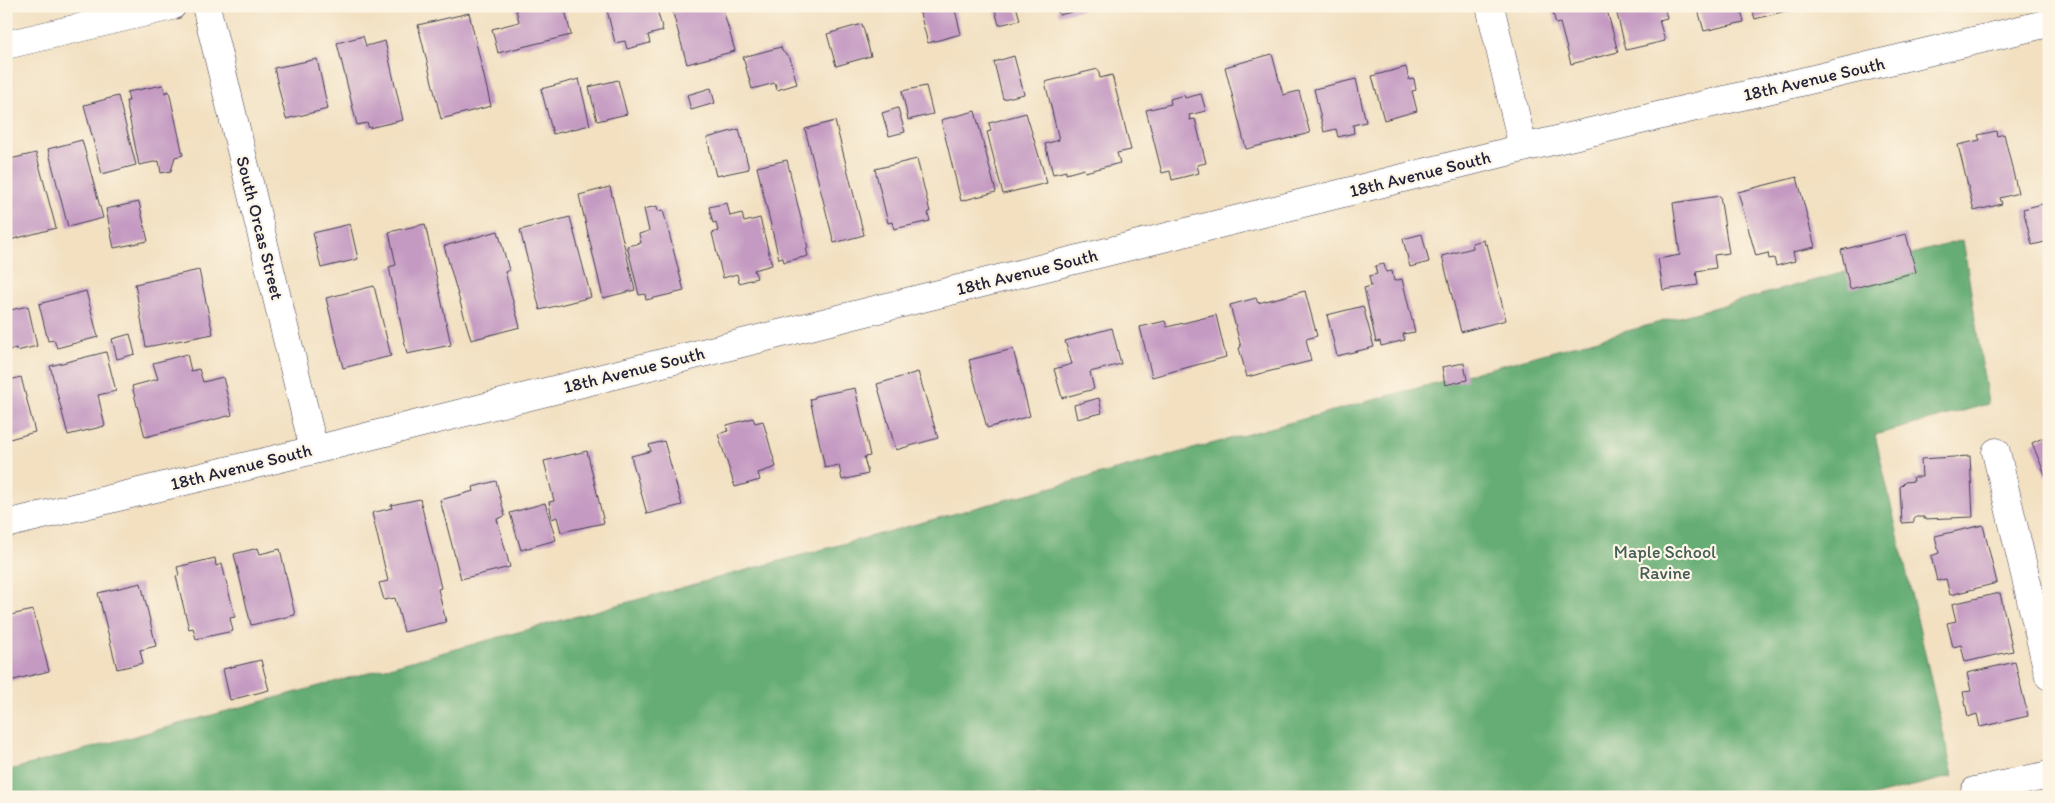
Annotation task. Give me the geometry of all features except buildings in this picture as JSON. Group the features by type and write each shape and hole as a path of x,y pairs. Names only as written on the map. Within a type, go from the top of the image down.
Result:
{"street":[{"path":"6,46 172,6"},
{"name":"South Orcas Street","path":"206,6 314,450"},
{"path":"1490,6 1523,148"},
{"name":"18th Avenue South","path":"6,524 314,450 1523,148 2049,23"},
{"path":"1996,452 2049,676"},
{"path":"1976,797 1975,791 2049,775"}],"green space":[{"name":"Maple School Ravine","path":"1963,240 1988,404 1875,435 1953,776 1869,797 6,797 6,771"}]}
